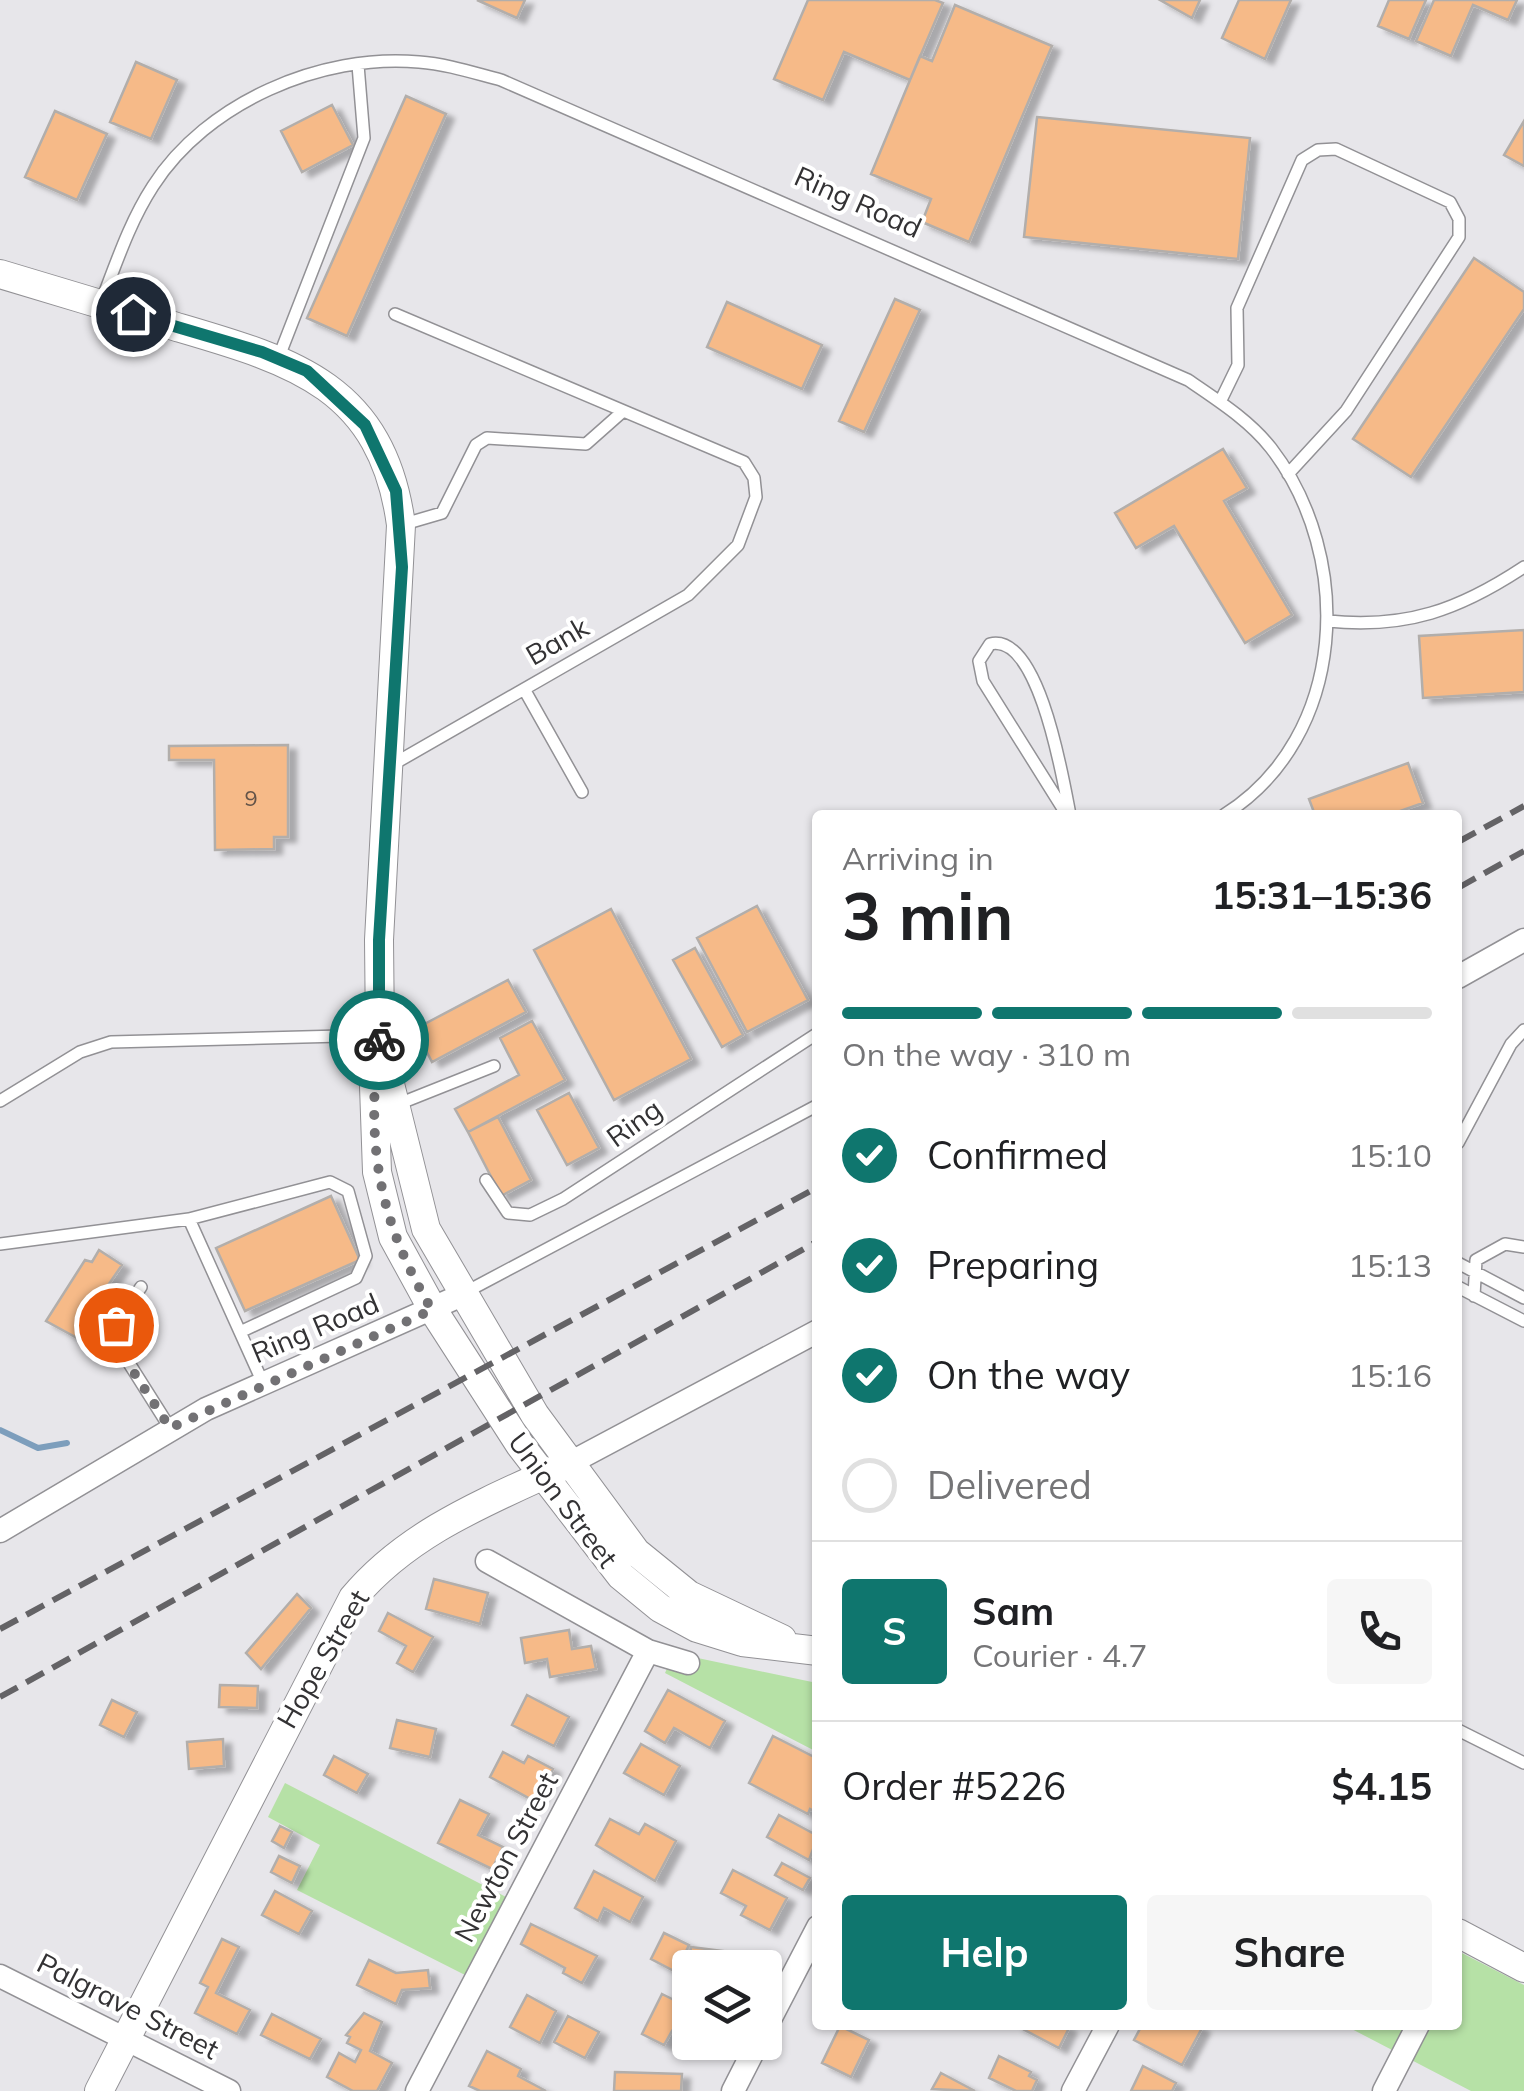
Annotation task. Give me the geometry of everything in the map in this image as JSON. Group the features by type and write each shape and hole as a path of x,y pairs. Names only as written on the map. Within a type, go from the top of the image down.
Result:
{"street":[{"path":"0,274 278,359 307,371 365,425 396,491 401,525 379,940 380,1035"},
{"path":"1462,975 1524,940"},
{"name":"Union Street","path":"380,1035 426,1230 462,1294 570,1463 636,1552 671,1583 807,1649"},
{"name":"Union Street","path":"380,1035 374,1086 377,1172 394,1237 432,1310 541,1476 592,1544 621,1576 660,1608 719,1636 807,1649"},
{"name":"Ring Road","path":"0,1531 170,1428 462,1294"},
{"name":"Hope Street","path":"99,2091 353,1598 373,1574 421,1536 570,1463 812,1334"},
{"path":"487,1561 648,1652 688,1664"},
{"name":"Newton Street","path":"417,2091 648,1652"},
{"path":"782,1996 812,1939"},
{"path":"1462,1940 1524,1968"},
{"name":"Palgrave Street","path":"0,1976 228,2091"},
{"path":"1073,2091 1105,2030"},
{"path":"1384,2091 1415,2030"},
{"path":"733,2091 749,2060"}],"lane":[{"name":"Ring Road","path":"100,305 127,232 155,184 190,141 237,106 288,82 358,65 418,62 501,80 1188,380 1270,446 1288,474 1319,542 1328,621 1328,644 1318,686 1299,731 1277,769 1230,810"},
{"path":"278,359 364,138 358,65"},
{"path":"1220,402 1238,365 1237,308 1302,160 1318,150 1336,149 1450,202 1459,218 1459,237 1346,411 1288,474"},
{"path":"396,314 621,412 586,444 487,438 476,445 442,512 401,525"},
{"name":"Bank","path":"390,766 688,595 738,546 756,497 754,478 744,462 621,412"},
{"path":"1328,621 1400,623 1483,594 1524,567"},
{"path":"1065,810 982,681 979,660 990,644 1001,642 1016,648 1031,678 1054,733 1067,810"},
{"path":"524,689 582,792"},
{"path":"1462,1135 1510,1044 1524,1030"},
{"path":"0,1101 80,1052 111,1042 380,1035"},
{"name":"Ring","path":"486,1180 508,1214 530,1214 620,1165 702,1105 812,1038"},
{"path":"394,1106 494,1066"},
{"name":"Ring Road","path":"462,1294 812,1107"},
{"path":"0,1244 190,1219 330,1182 348,1191 366,1256 356,1278 240,1332"},
{"path":"190,1219 262,1383"},
{"path":"1474,1296 1476,1260 1488,1249 1505,1244 1524,1246"},
{"path":"1462,1265 1524,1298"},
{"path":"141,1287 116,1325 115,1342 170,1428"},
{"path":"1462,1289 1524,1322"},
{"path":"1462,1732 1524,1763"}],"green space":[{"path":"674,1653 812,1682 812,1749 665,1673"},
{"path":"285,1783 508,1898 467,1976 297,1890 320,1845 268,1817"},
{"path":"1462,1953 1524,1985 1524,2091 1471,2091 1354,2030 1462,2030"}],"building":[{"path":"477,0 525,0 517,18"},
{"path":"808,0 943,3 910,80 844,52 823,100 774,79"},
{"path":"1160,0 1200,0 1192,18"},
{"path":"1239,0 1291,0 1265,59 1222,38"},
{"path":"1389,0 1426,0 1409,39 1378,26"},
{"path":"1434,0 1517,0 1508,20 1473,5 1451,56 1416,41"},
{"path":"955,5 1052,46 969,242 922,222 931,199 871,174 920,56 932,61"},
{"path":"136,62 177,80 151,139 110,122"},
{"path":"406,96 446,114 347,336 307,318"},
{"path":"332,105 353,145 302,172 281,131"},
{"path":"55,111 107,134 77,200 25,177"},
{"path":"1037,117 1250,138 1238,259 1024,237"},
{"path":"1524,121 1524,166 1504,155"},
{"path":"1474,258 1524,292 1524,309 1411,477 1353,439"},
{"path":"895,299 920,310 864,432 839,421"},
{"path":"727,302 822,345 802,389 707,347"},
{"path":"1223,449 1247,488 1224,501 1292,615 1245,643 1174,526 1136,548 1115,513"},
{"path":"1524,630 1524,692 1423,698 1419,636"},
{"path":"288,745 288,837 274,837 274,849 215,850 214,760 169,760 169,746"},
{"path":"1408,763 1423,803 1403,810 1313,810 1309,799"},
{"path":"757,906 808,1000 747,1032 697,938"},
{"path":"611,909 691,1059 614,1100 534,950"},
{"path":"695,948 743,1035 722,1047 673,960"},
{"path":"508,980 526,1012 432,1062 415,1029"},
{"path":"532,1021 565,1080 468,1132 455,1109 519,1075 500,1038"},
{"path":"569,1093 599,1148 567,1165 537,1110"},
{"path":"498,1117 531,1180 501,1196 468,1132"},
{"path":"331,1196 360,1260 245,1311 216,1248"},
{"path":"99,1250 122,1265 100,1297 110,1304 99,1317 106,1321 88,1344 46,1321 85,1260 92,1262"},
{"path":"434,1579 488,1593 480,1624 426,1609"},
{"path":"297,1594 311,1608 261,1669 246,1653"},
{"path":"388,1613 433,1637 413,1672 397,1663 406,1646 379,1631"},
{"path":"569,1630 572,1649 591,1646 596,1669 550,1677 547,1659 525,1663 521,1638"},
{"path":"220,1685 258,1686 257,1708 219,1707"},
{"path":"668,1690 725,1721 710,1748 674,1728 665,1743 645,1731"},
{"path":"527,1695 569,1717 554,1746 512,1725"},
{"path":"112,1700 137,1712 124,1737 100,1725"},
{"path":"397,1720 436,1729 430,1757 390,1748"},
{"path":"773,1736 812,1756 812,1810 808,1814 749,1783"},
{"path":"223,1739 224,1766 189,1769 187,1742"},
{"path":"641,1744 680,1766 664,1795 624,1773"},
{"path":"503,1752 524,1763 528,1756 553,1769 536,1802 490,1777"},
{"path":"334,1756 368,1774 357,1793 324,1775"},
{"path":"460,1800 489,1814 478,1835 503,1847 492,1869 438,1843"},
{"path":"779,1815 812,1833 809,1860 767,1837"},
{"path":"610,1819 639,1834 645,1824 676,1841 655,1881 596,1845"},
{"path":"280,1826 292,1832 284,1848 272,1841"},
{"path":"279,1856 300,1866 292,1883 271,1872"},
{"path":"782,1863 810,1878 803,1890 775,1875"},
{"path":"733,1870 787,1898 770,1930 741,1915 746,1906 721,1893"},
{"path":"594,1871 643,1897 630,1922 604,1908 598,1921 575,1908"},
{"path":"275,1891 312,1911 299,1934 262,1915"},
{"path":"531,1924 597,1956 582,1983 563,1973 565,1968 521,1944"},
{"path":"664,1933 689,1945 687,1950 672,1950 672,1970 651,1959"},
{"path":"222,1939 239,1947 216,1993 250,2010 237,2034 195,2013 208,1987 200,1983"},
{"path":"369,1960 396,1973 428,1970 430,1988 402,1990 396,2004 357,1985"},
{"path":"662,1994 672,1999 672,2031 664,2045 642,2034"},
{"path":"527,1995 556,2011 540,2043 510,2027"},
{"path":"364,2013 382,2022 370,2051 392,2063 377,2091 353,2091 327,2077 339,2053 355,2062 361,2050 347,2043 350,2037 346,2035"},
{"path":"272,2014 321,2039 310,2059 261,2035"},
{"path":"568,2016 599,2032 585,2058 554,2042"},
{"path":"838,2030 848,2030 869,2040 851,2077 822,2063"},
{"path":"1025,2030 1068,2030 1059,2048"},
{"path":"1139,2030 1201,2030 1182,2065 1134,2040"},
{"path":"487,2051 521,2069 518,2076 546,2091 480,2091 469,2086"},
{"path":"999,2056 1031,2072 1029,2076 1037,2080 1032,2091 1016,2091 989,2078"},
{"path":"1143,2066 1176,2083 1172,2091 1131,2091"},
{"path":"615,2072 682,2074 681,2091 614,2091"},
{"path":"941,2073 975,2091 932,2089"}],"waterway":[{"path":"0,1430 38,1448 67,1443"}],"railway":[{"path":"1462,840 1524,806"},
{"path":"1462,886 1524,851"},
{"path":"0,1629 812,1190"},
{"path":"0,1697 812,1244"}],"way so far":[{"path":"116,1325 118,1348 170,1428 432,1310 394,1237 377,1172 373,1126 379,1040"}],"route":[{"path":"133,314 262,352 307,371 365,425 383,456 396,491 402,567 379,940 379,1040"}]}
